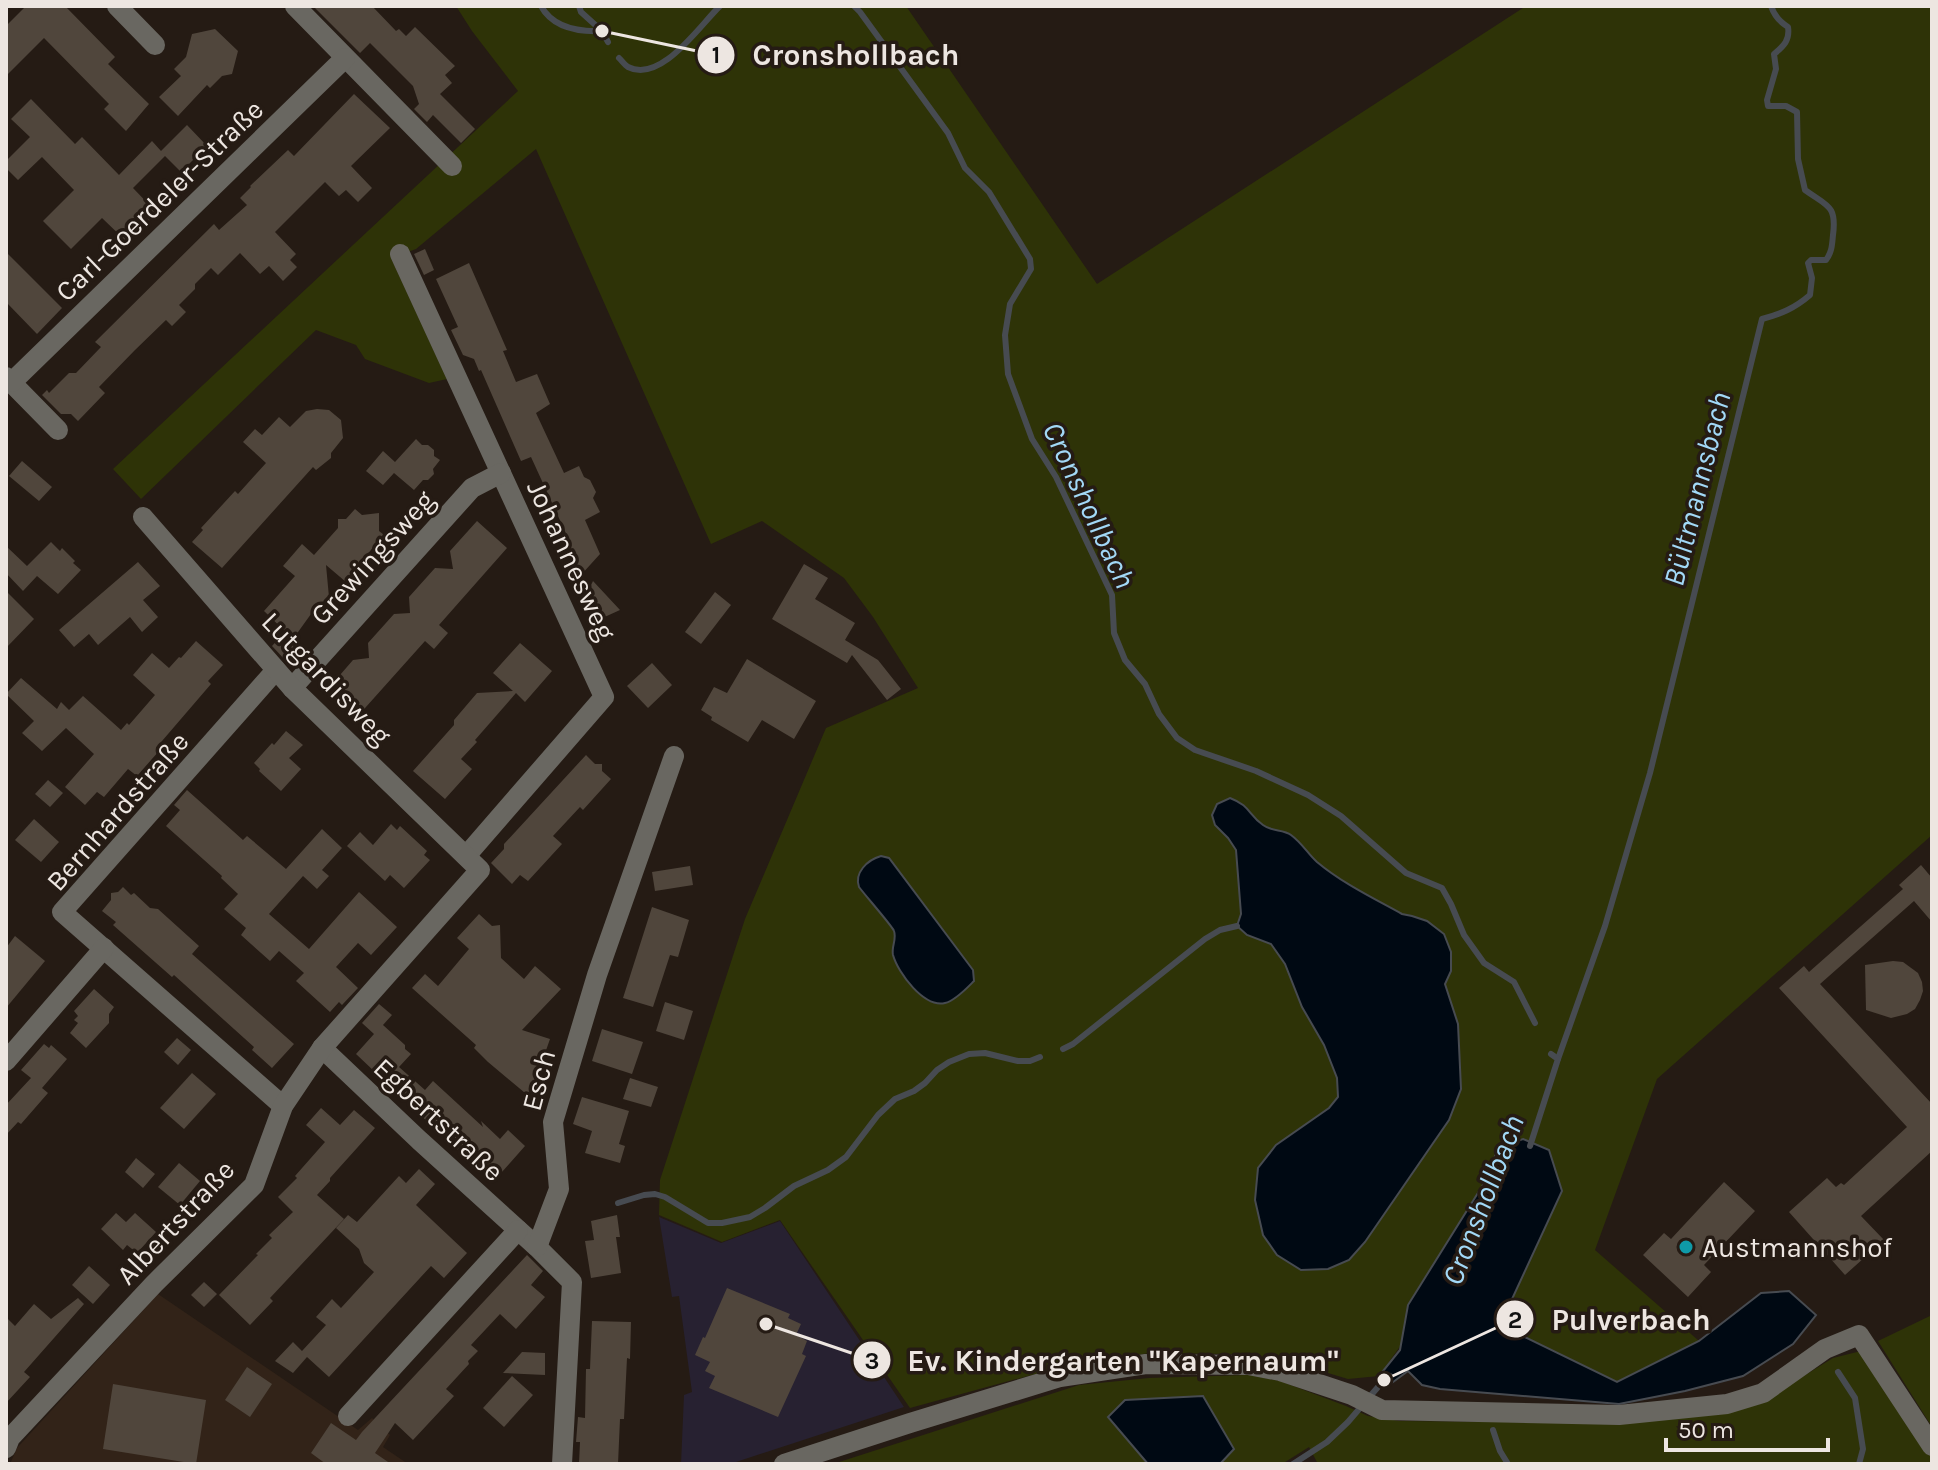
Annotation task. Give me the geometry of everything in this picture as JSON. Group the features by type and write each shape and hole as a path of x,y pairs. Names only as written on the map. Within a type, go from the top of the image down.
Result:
{"street":[{"path":"117,6 155,45"},
{"path":"295,6 452,166"},
{"name":"Carl-Goerdeler-Straße","path":"9,380 345,58"},
{"name":"Johannesweg","path":"400,254 604,697 473,863"},
{"path":"9,380 58,430"},
{"name":"Grewingsweg","path":"292,688 472,488 501,473"},
{"name":"Lutgardisweg","path":"143,517 292,688 473,863"},
{"name":"Bernhardstraße","path":"276,670 62,912 283,1106"},
{"name":"Esch","path":"537,1247 559,1189 553,1122 597,975 674,756"},
{"name":"Albertstraße","path":"6,1448 10,1438 144,1295 254,1185 283,1106 322,1048 473,863"},
{"path":"6,1061 104,948"},
{"name":"Egbertstraße","path":"322,1048 537,1247"},
{"path":"348,1416 518,1230"},
{"path":"537,1247 572,1282 562,1464"},
{"path":"784,1464 1060,1377 1146,1364 1248,1365 1280,1371 1382,1410 1619,1415 1727,1404 1763,1393 1825,1349 1859,1335 1932,1446"}],"shaded area":[{"path":"659,1217 721,1243 780,1221 904,1407 730,1464 681,1464 684,1395 692,1392 679,1296 672,1297"},
{"path":"158,1294 358,1430 372,1418 390,1435 383,1447 408,1464 10,1464 17,1448"}],"green space":[{"path":"456,6 906,6 1097,284 1526,6 1932,6 1932,835 1657,1079 1595,1250 1699,1341 1617,1382 1500,1324 1562,1191 1498,1148 1484,1183 1408,1305 1401,1345 1379,1376 1348,1379 1288,1361 1230,1354 1149,1353 1057,1368 910,1408 780,1220 722,1242 659,1215 660,1180 745,919 826,728 918,688 844,578 762,521 711,544 536,149 416,249 391,258 447,379 429,383 365,359 356,345 316,330 141,499 113,469 518,91","holes":["895,932 930,1002 892,952"]},
{"path":"1932,1315 1932,1427 1878,1341"},
{"path":"1861,1351 1932,1457 1932,1464 1318,1464 1309,1447 1282,1464 1220,1464 1234,1449 1109,1417 1148,1464 833,1464 1079,1385 1149,1378 1248,1375 1280,1381 1368,1416 1399,1421 1620,1423 1766,1399 1833,1358"}],"water":[{"path":"1230,798 1242,804 1266,827 1291,835 1317,862 1347,883 1402,914 1427,921 1444,934 1451,952 1451,971 1445,984 1458,1024 1461,1089 1449,1120 1365,1242 1349,1260 1328,1269 1301,1270 1277,1255 1263,1235 1255,1200 1258,1168 1276,1145 1329,1108 1338,1097 1337,1078 1285,964 1271,944 1247,935 1237,926 1241,914 1236,850 1215,825 1212,815 1217,804"},
{"path":"881,856 889,858 973,970 974,981 949,1002 929,1000 913,988 893,955 894,931 859,887 858,877 863,868"},
{"path":"1523,1139 1549,1150 1562,1191 1500,1325 1617,1382 1699,1341 1761,1293 1789,1291 1816,1315 1793,1344 1743,1376 1619,1404 1440,1389 1422,1385 1408,1371 1389,1385 1379,1376 1400,1350 1408,1305 1486,1180 1498,1148"},
{"path":"1203,1396 1234,1449 1220,1464 1148,1464 1108,1417 1125,1400"}],"building":[{"path":"26,6 65,6 115,57 108,64 149,104 126,131 104,109 109,104 44,38 6,76 6,26"},
{"path":"313,6 372,6 396,31 399,29 406,36 415,27 455,66 445,75 452,83 440,94 475,129 461,143 433,115 427,122 414,109 419,104 413,86 370,43 360,53"},
{"path":"215,29 238,51 232,74 222,76 210,88 207,85 178,116 159,97 181,76 174,69 186,57 192,34"},
{"path":"354,94 390,128 351,166 372,188 358,202 346,190 339,196 325,182 275,232 296,254 290,260 297,267 283,281 269,266 260,274 240,253 218,275 211,268 179,305 186,312 172,326 166,320 135,350 99,387 105,393 78,421 71,414 61,414 42,395 47,390 49,393 69,373 76,373 101,347 95,342 214,224 219,230 247,205 240,198 250,186 288,150 294,156"},
{"path":"31,99 75,144 82,137 119,175 152,141 161,151 187,125 207,146 181,172 165,156 133,188 157,213 127,242 102,218 71,249 43,221 74,190 42,157 18,180 6,168 6,161 30,137 11,119"},
{"path":"425,249 434,270 424,275 414,254"},
{"path":"6,252 62,308 37,334 6,302"},
{"path":"469,263 507,350 503,351 516,382 537,374 550,404 536,413 564,473 579,466 596,492 593,498 600,512 585,520 600,554 581,575 565,542 569,540 531,457 521,461 481,370 474,359 463,355 451,330 458,327 436,279"},
{"path":"329,410 341,420 343,438 331,453 331,458 316,470 313,467 222,568 192,542 235,491 238,494 266,463 243,442 255,429 262,435 279,417 290,427 306,411"},
{"path":"416,439 434,450 434,456 440,460 433,469 434,474 414,490 394,473 383,485 366,471 383,451 395,462"},
{"path":"22,461 52,487 39,501 9,476"},
{"path":"355,509 362,515 379,513 379,531 384,535 346,582 326,565 330,608 325,613 311,614 293,639 264,611 295,576 283,566 302,544 314,555 338,528 338,519 346,519"},
{"path":"477,521 507,548 439,625 448,633 434,649 425,641 357,717 327,690 353,660 369,658 368,643 394,614 410,613 409,597 435,568 453,569 450,551"},
{"path":"51,542 60,551 62,548 81,570 58,594 37,576 23,591 6,573 6,546 27,566"},
{"path":"138,562 160,586 143,600 158,617 142,632 130,617 98,645 89,634 74,647 59,630"},
{"path":"804,564 828,578 815,599 855,623 845,640 878,660 901,689 887,700 852,655 847,663 772,619"},
{"path":"593,581 620,610 598,620 593,608 581,606"},
{"path":"6,591 34,619 6,648"},
{"path":"715,592 731,605 701,644 685,632"},
{"path":"282,635 297,649 286,661 272,646"},
{"path":"196,641 223,665 208,681 211,684 156,748 159,751 137,776 128,769 104,797 97,792 85,805 65,787 94,754 66,728 42,751 22,733 34,721 6,694 21,678 57,709 61,702 69,710 83,696 121,730 155,695 133,675 152,653 169,668"},
{"path":"520,643 552,671 525,702 516,693 475,740 477,742 461,759 472,769 445,799 413,771 454,725 454,720 477,693 513,691 493,673"},
{"path":"747,659 816,701 794,739 762,720 748,742 711,720 712,717 701,710 714,687 727,693"},
{"path":"652,663 672,685 648,708 627,686"},
{"path":"286,731 303,745 289,758 301,769 281,791 254,763"},
{"path":"586,755 595,764 602,764 602,771 611,779 583,810 580,807 553,836 562,844 528,881 520,875 512,884 491,863 504,849 504,844"},
{"path":"48,780 63,793 50,807 35,794"},
{"path":"187,790 243,840 247,836 286,869 322,829 342,848 322,870 329,876 317,889 303,876 269,914 309,949 359,892 397,927 371,955 358,943 336,967 358,988 342,1005 339,1002 330,1012 296,981 304,973 279,951 270,961 241,935 246,928 224,909 238,894 166,826 180,810 174,805"},
{"path":"34,819 59,842 41,862 15,840"},
{"path":"391,824 397,830 400,826 427,851 424,855 430,860 404,888 390,875 385,881 347,846 360,832 373,845"},
{"path":"1921,865 1932,878 1932,922 1914,901 1820,984 1932,1104 1932,1151 1861,1216 1884,1240 1845,1275 1789,1212 1827,1178 1836,1187 1841,1183 1844,1185 1907,1127 1779,988 1804,966 1809,972 1903,889 1899,885"},
{"path":"690,866 693,885 655,891 652,872"},
{"path":"123,887 150,908 158,909 199,946 192,954 294,1044 272,1068 252,1050 254,1047 174,975 172,977 113,925 116,922 102,911 111,900 111,893"},
{"path":"652,907 689,920 678,957 670,955 653,1007 623,998"},
{"path":"479,914 492,926 500,925 501,958 524,979 535,966 561,989 522,1030 550,1039 536,1079 543,1085 531,1098 488,1062 474,1048 476,1045 412,988 425,974 438,986 469,949 457,938"},
{"path":"15,936 45,961 6,1008 6,948"},
{"path":"1903,962 1918,973 1923,991 1915,1009 1891,1018 1866,1010 1865,965"},
{"path":"94,989 114,1007 109,1014 109,1023 86,1048 70,1033 78,1023 74,1020 78,1016 74,1011"},
{"path":"665,1002 693,1011 684,1040 656,1031"},
{"path":"379,1004 392,1015 383,1025 411,1054 399,1067 425,1090 433,1081 500,1139 508,1130 525,1146 493,1182 456,1148 461,1143 437,1121 432,1126 356,1054 374,1034 362,1023"},
{"path":"602,1029 643,1042 632,1074 592,1061"},
{"path":"177,1038 191,1050 178,1065 164,1052"},
{"path":"44,1044 49,1048 51,1045 67,1059 42,1088 48,1093 21,1124 18,1122 6,1135 6,1105 31,1078 21,1070"},
{"path":"192,1073 216,1094 184,1129 160,1108"},
{"path":"630,1078 658,1087 651,1107 623,1099"},
{"path":"582,1097 629,1111 619,1144 625,1146 620,1163 585,1153 592,1131 573,1124"},
{"path":"321,1108 340,1125 354,1110 375,1128 317,1195 344,1219 270,1298 273,1301 250,1325 219,1295 258,1255 272,1238 269,1235 293,1212 278,1197 325,1142 306,1125"},
{"path":"136,1158 155,1174 143,1188 125,1172"},
{"path":"179,1163 200,1181 180,1205 158,1187"},
{"path":"419,1169 435,1184 416,1205 467,1253 444,1278 431,1266 329,1377 307,1357 293,1373 275,1361 293,1342 302,1351 326,1325 316,1317 332,1299 341,1308 374,1272 364,1263 359,1249 336,1228 348,1215 357,1222 399,1176 406,1183"},
{"name":"Austmannshof","path":"1724,1182 1755,1211 1704,1265 1711,1272 1688,1297 1643,1255 1664,1233 1671,1239"},
{"path":"116,1213 126,1222 135,1213 156,1232 137,1253 127,1245 123,1250 101,1229"},
{"path":"617,1215 620,1237 616,1237 621,1273 591,1278 585,1241 594,1240 591,1221"},
{"path":"527,1255 543,1271 531,1285 545,1297 516,1329 500,1314 471,1345 478,1351 446,1389 454,1396 413,1440 395,1423 375,1453 391,1464 326,1464 311,1453 331,1423 356,1440"},
{"path":"89,1266 110,1285 93,1304 72,1285"},
{"path":"204,1282 217,1294 204,1307 191,1295"},
{"path":"727,1288 790,1314 788,1318 801,1324 796,1335 807,1341 802,1354 806,1356 778,1417 709,1388 715,1376 705,1371 710,1362 695,1355"},
{"path":"78,1298 84,1304 24,1372 30,1377 6,1403 6,1317 15,1326 34,1304 51,1319"},
{"path":"592,1321 631,1322 618,1464 579,1464 580,1442 576,1442 578,1417 585,1418 586,1369 590,1369"},
{"path":"522,1352 545,1353 545,1375 503,1373"},
{"path":"247,1367 272,1384 250,1417 225,1400"},
{"path":"512,1376 533,1395 504,1427 483,1408"},
{"path":"113,1384 206,1400 196,1464 103,1449"}],"waterway":[{"path":"541,6 552,19 567,27 602,31"},
{"name":"Cronshollbach","path":"579,6 608,42"},
{"name":"Cronshollbach","path":"619,58 628,67 641,70 653,67 679,50 720,6"},
{"name":"Cronshollbach","path":"854,6 948,133 965,168 989,192 1030,259 1031,269 1010,304 1005,335 1008,374 1032,439 1056,477 1112,595 1114,633 1125,660 1145,684 1159,714 1177,738 1195,750 1256,771 1308,795 1341,816 1406,873 1442,888 1464,935 1484,963 1514,982 1535,1023"},
{"name":"Bültmannsbach","path":"1558,1059 1605,926 1650,773 1762,319 1788,310 1810,295 1812,278 1808,263 1811,260 1826,260 1831,248 1832,212 1825,203 1805,190 1798,159 1797,112 1786,106 1768,106 1776,69 1774,54 1788,36 1788,27 1771,6"},
{"path":"1063,1049 1205,939 1220,930 1237,926"},
{"path":"618,1203 655,1194 708,1223 750,1217 794,1186 828,1170 846,1157 878,1115 895,1099 914,1091 949,1062 969,1054 985,1053 1018,1061 1040,1057"},
{"name":"Cronshollbach","path":"1530,1146 1558,1059 1551,1054"},
{"path":"1838,1372 1855,1398 1863,1449 1859,1464"},
{"path":"1293,1464 1327,1442 1390,1376"},
{"path":"1493,1430 1508,1464"}],"place":[{"name":"Cronshollbach","path":"602,31"},
{"name":"Austmannshof","path":"1686,1247"},
{"name":"Ev. Kindergarten \"Kapernaum\"","path":"766,1324"},
{"name":"Pulverbach","path":"1384,1380"}]}
